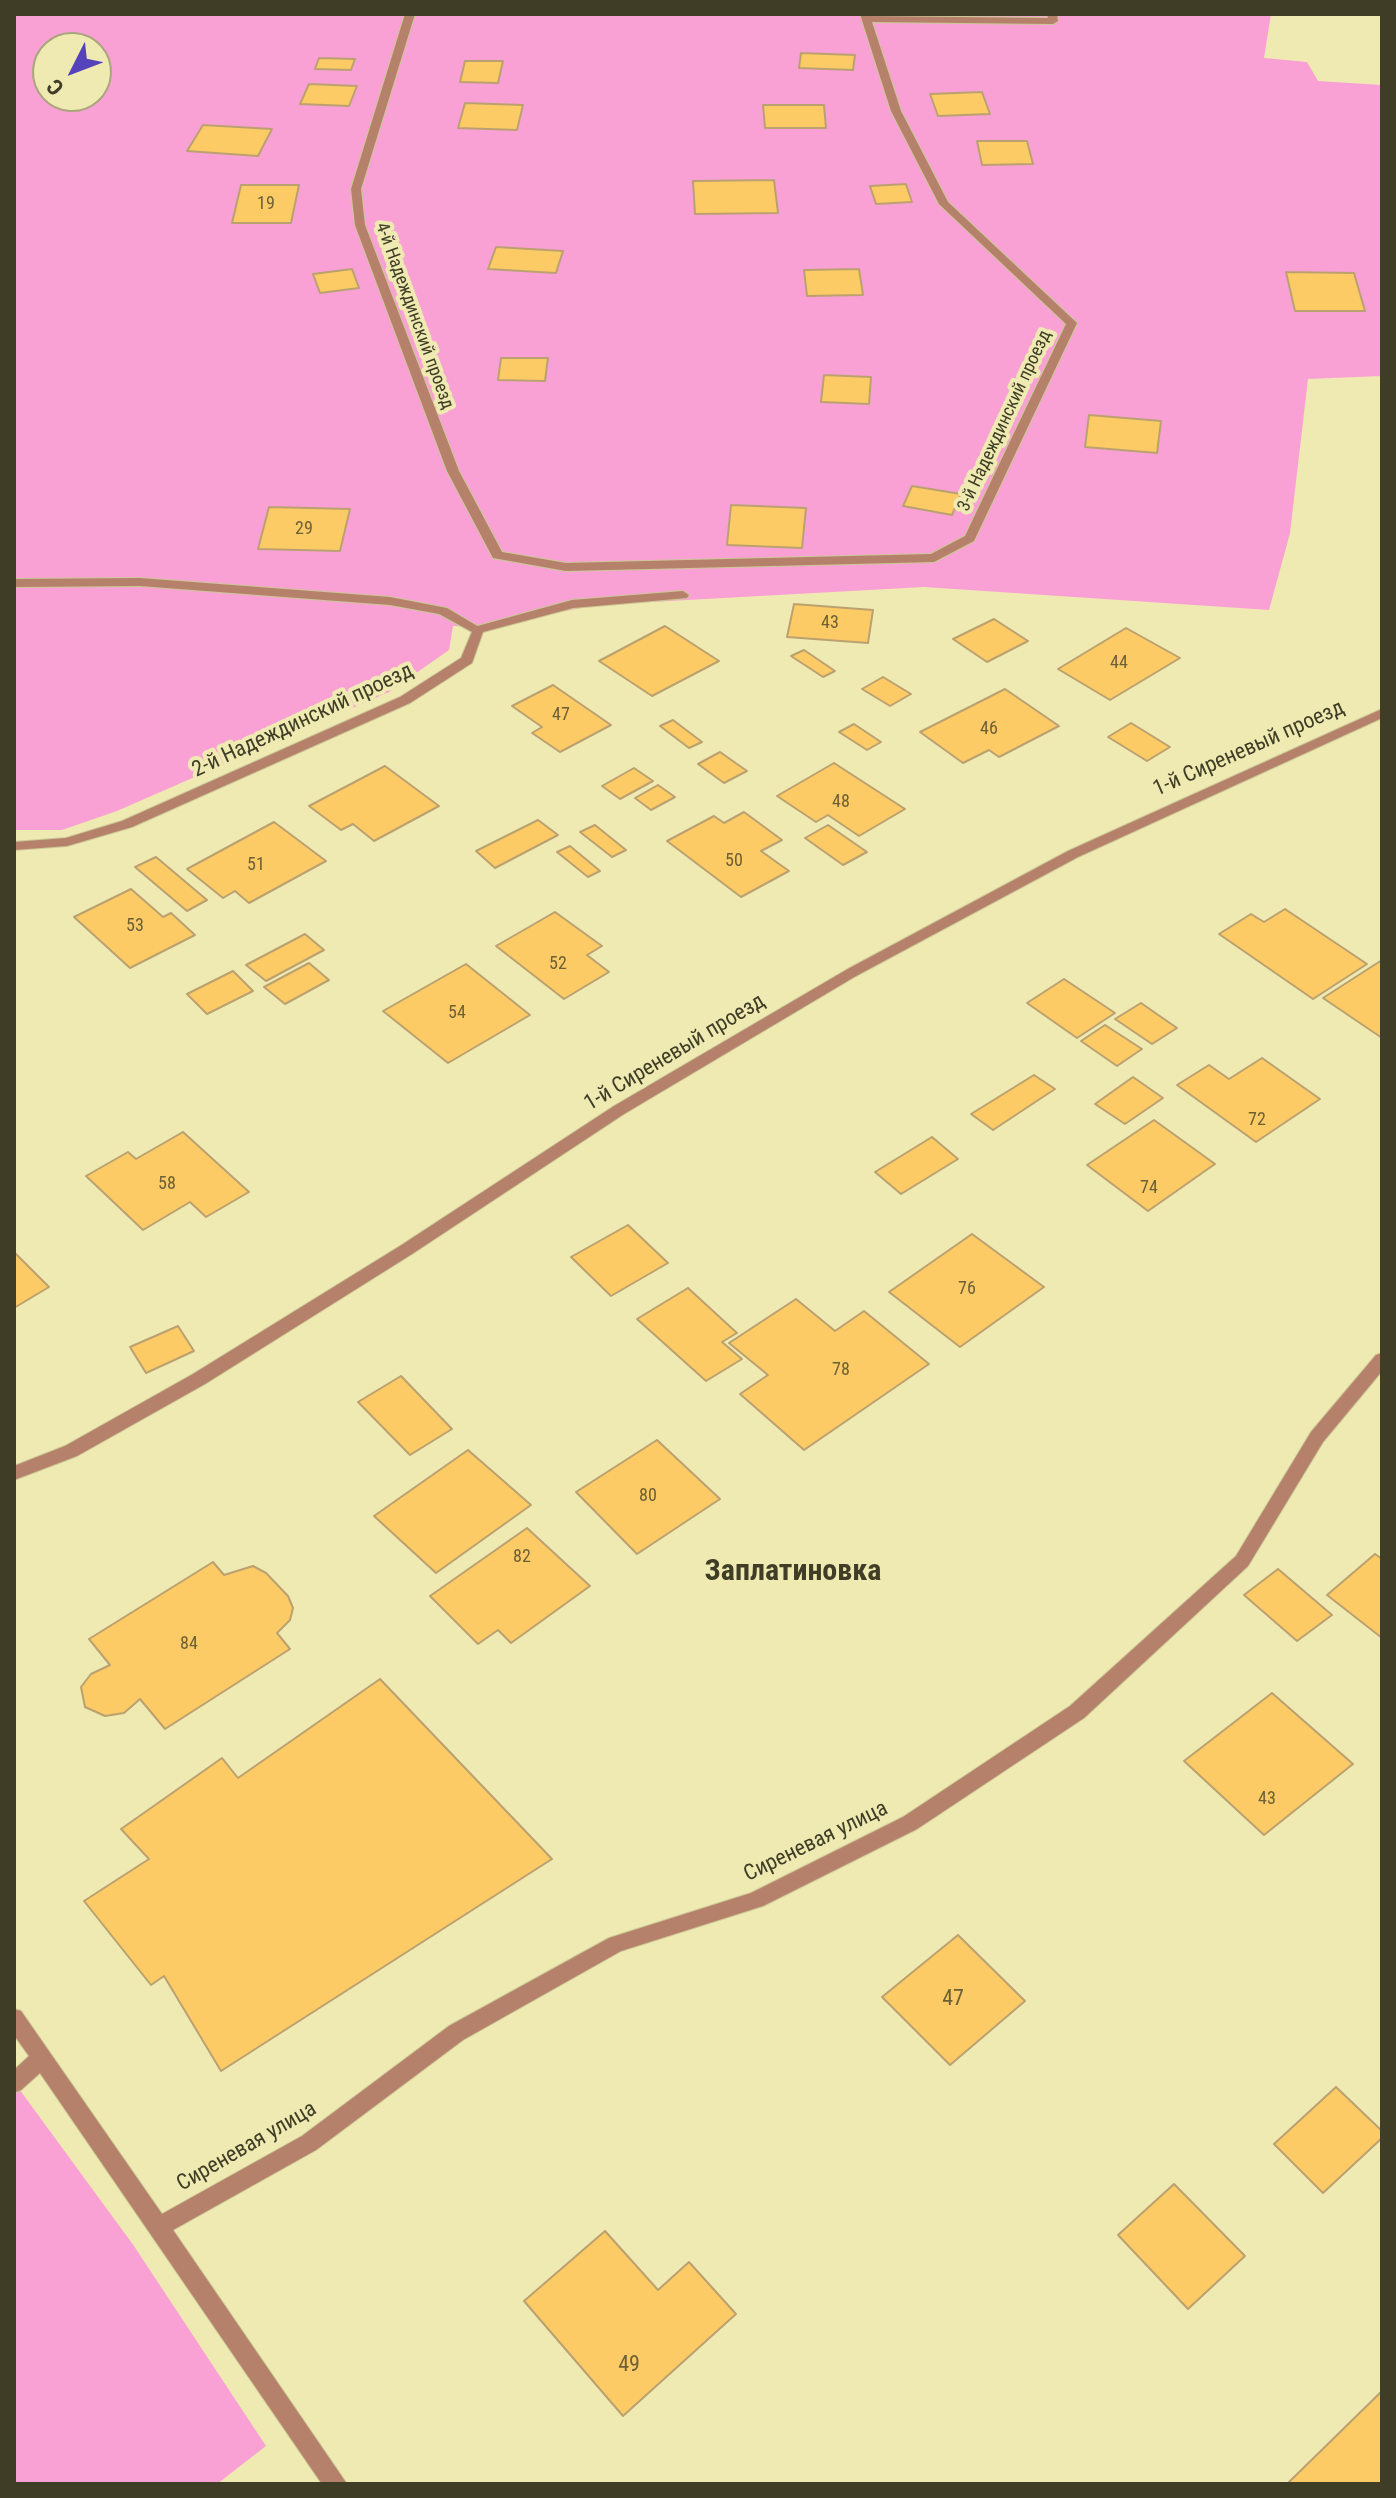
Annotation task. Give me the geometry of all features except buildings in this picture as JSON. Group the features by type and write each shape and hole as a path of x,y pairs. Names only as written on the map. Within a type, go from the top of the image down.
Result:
{"street":[{"name":"4-й Надеждинский проезд","path":"410,14 356,189 360,225 453,471 497,555 566,567 934,558"},
{"path":"866,16 1053,21 1052,14"},
{"name":"3-й Надеждинский проезд","path":"866,16 896,111 944,204 1072,323 970,538 934,558"},
{"path":"14,583 140,582 390,601 443,611 478,630 572,604 683,595"},
{"name":"2-й Надеждинский проезд","path":"14,846 67,842 127,824 405,700 467,660 478,630"},
{"name":"1-й Сиреневый проезд","path":"14,1473 71,1451 199,1379 406,1250 619,1110 851,973 1073,854 1382,713"},
{"name":"Сиреневая улица","path":"160,2226 309,2143 456,2033 616,1944 756,1900 910,1823 1077,1712 1242,1561 1317,1437 1382,1359"},
{"path":"14,2018 336,2484"},
{"path":"14,2083 41,2058"}],"shaded area":[{"path":"14,14 1271,14 1264,58 1307,62 1318,81 1382,85 1382,376 1308,379 1290,533 1269,610 924,587 596,605 495,625 453,626 449,650 389,692 117,811 62,830 14,830"},
{"path":"14,2082 134,2246 266,2446 217,2484 14,2484"}],"district":[{"name":"Заплатиновка","path":"793,1572"}]}
